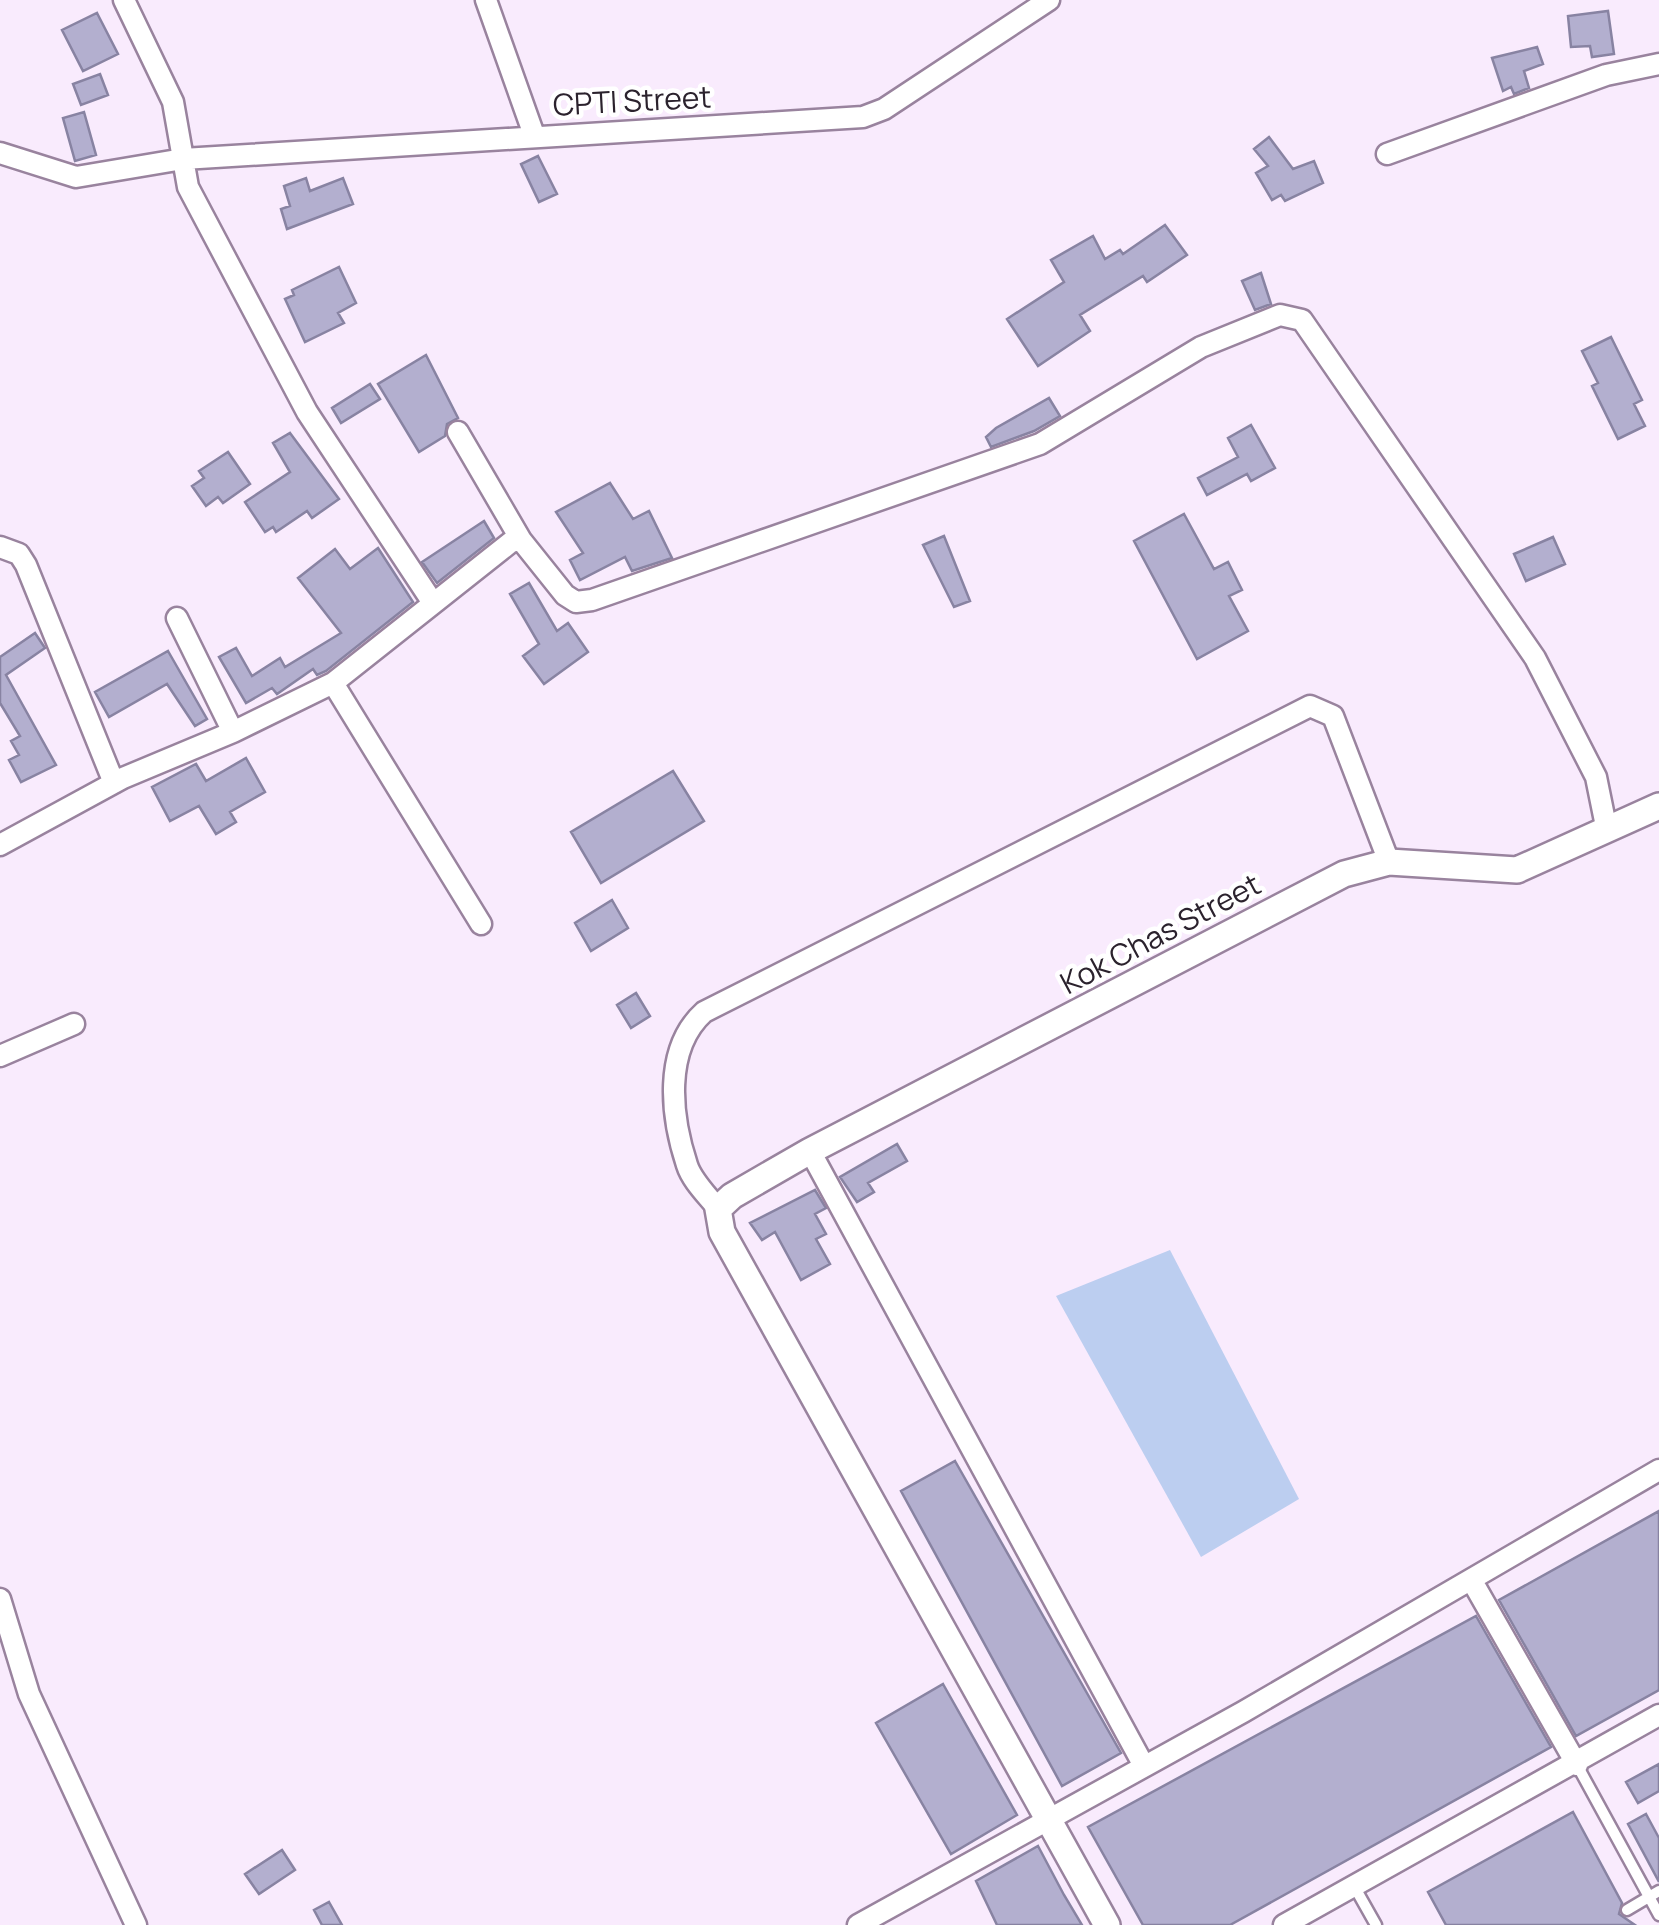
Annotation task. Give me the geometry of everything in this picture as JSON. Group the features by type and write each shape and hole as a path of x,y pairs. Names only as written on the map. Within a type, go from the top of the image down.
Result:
{"street":[{"path":"124,0 173,102 188,187 307,412 433,604"},
{"path":"486,0 534,136"},
{"name":"CPTI Street","path":"0,153 76,177 183,160 863,118 1049,0"},
{"path":"1387,154 1606,75 1659,64"},
{"path":"458,432 521,540 564,595 576,602 592,600 1040,444 1201,346 1280,315 1302,320 1536,658 1596,777 1607,831"},
{"path":"0,846 114,783 233,732 333,683 506,545 521,540"},
{"path":"0,548 19,554 26,565 114,783"},
{"path":"177,618 233,732"},
{"path":"333,683 481,924"},
{"path":"1107,1925 740,1266 722,1232 718,1210 688,1168 676,1104 675,1063 692,1022 704,1012 1310,706 1333,716 1389,862"},
{"name":"Kok Chas Street","path":"718,1210 732,1196 810,1152 1344,874 1389,862 1517,870 1659,806"},
{"path":"0,1056 74,1024"},
{"path":"810,1152 1144,1766"},
{"path":"858,1925 1472,1581 1659,1470"},
{"path":"1472,1581 1576,1765"},
{"path":"0,1599 29,1694 136,1925"},
{"path":"1284,1925 1659,1716"}],"lane":[{"path":"1576,1765 1654,1894 1659,1916"},
{"path":"1354,1886 1376,1925"},
{"path":"1626,1910 1654,1894"}],"water":[{"path":"1170,1250 1299,1499 1201,1557 1056,1296"}],"building":[{"path":"1608,11 1614,54 1592,57 1590,46 1571,47 1568,16"},
{"path":"97,13 118,54 83,71 62,30"},
{"path":"1537,47 1543,64 1524,71 1529,88 1514,94 1511,87 1503,91 1492,58"},
{"path":"100,74 108,95 81,105 73,84"},
{"path":"84,112 96,155 75,161 63,118"},
{"path":"1269,137 1293,169 1314,161 1323,183 1285,201 1281,195 1272,200 1256,173 1268,166 1254,149"},
{"path":"538,156 557,194 539,202 521,164"},
{"path":"306,178 310,191 343,178 353,204 287,229 281,209 290,206 284,186"},
{"path":"1165,225 1187,255 1147,282 1143,276 1080,315 1090,331 1038,366 1007,319 1064,282 1051,260 1093,236 1105,259 1120,250 1123,254"},
{"path":"339,267 356,303 338,313 344,323 305,342 285,299 294,295 292,290"},
{"path":"1261,273 1271,304 1255,310 1242,281"},
{"path":"1611,337 1642,400 1634,404 1645,426 1618,439 1592,386 1598,383 1582,351"},
{"path":"426,355 458,418 447,424 445,436 419,452 378,384"},
{"path":"370,384 380,399 341,423 332,408"},
{"path":"1049,398 1060,416 1034,431 991,447 986,437 996,428"},
{"path":"1251,425 1275,468 1251,481 1247,474 1207,495 1198,478 1238,457 1228,438"},
{"path":"290,433 339,499 312,518 307,511 276,532 273,527 265,532 245,502 290,472 273,443"},
{"path":"228,452 250,484 223,503 218,497 206,506 192,486 204,478 199,471"},
{"path":"610,483 633,519 649,511 672,558 632,571 625,557 580,580 570,560 583,553 556,512"},
{"path":"1184,514 1214,569 1228,562 1242,590 1229,596 1248,631 1197,659 1134,541"},
{"path":"484,521 494,538 437,583 422,562"},
{"path":"944,536 970,601 954,607 923,545"},
{"path":"1553,537 1565,564 1526,581 1514,554"},
{"path":"378,548 413,602 326,671 317,675 313,669 277,694 272,688 246,703 219,657 236,648 252,676 280,658 285,667 341,633 298,578 335,549 350,569"},
{"path":"529,583 557,631 568,623 588,652 544,684 523,656 539,644 510,594"},
{"path":"35,633 45,648 6,675 56,765 21,782 9,760 19,755 11,741 20,736 0,703 0,657"},
{"path":"168,651 207,719 195,726 167,684 109,717 95,692"},
{"path":"246,758 265,792 230,812 236,822 216,834 199,806 170,821 152,787 196,764 206,781"},
{"path":"673,771 704,821 601,883 571,832"},
{"path":"612,900 628,928 591,951 575,923"},
{"path":"636,993 650,1016 631,1028 617,1005"},
{"path":"897,1144 907,1161 868,1183 874,1192 857,1202 840,1177"},
{"path":"815,1190 826,1208 815,1214 826,1234 816,1239 830,1264 801,1280 775,1232 762,1240 750,1223"},
{"path":"955,1461 1121,1753 1062,1786 901,1491"},
{"path":"1659,1511 1659,1690 1576,1736 1499,1600"},
{"path":"1476,1616 1551,1747 1230,1925 1143,1925 1088,1827"},
{"path":"943,1684 1017,1815 951,1854 876,1723"},
{"path":"1659,1764 1659,1791 1638,1803 1626,1782"},
{"path":"1573,1812 1622,1903 1619,1914 1635,1925 1446,1925 1428,1892"},
{"path":"1646,1814 1659,1838 1659,1882 1628,1824"},
{"path":"1038,1846 1082,1925 997,1925 976,1881"},
{"path":"282,1850 295,1870 259,1894 245,1874"},
{"path":"329,1902 342,1925 322,1925 314,1910"}]}
